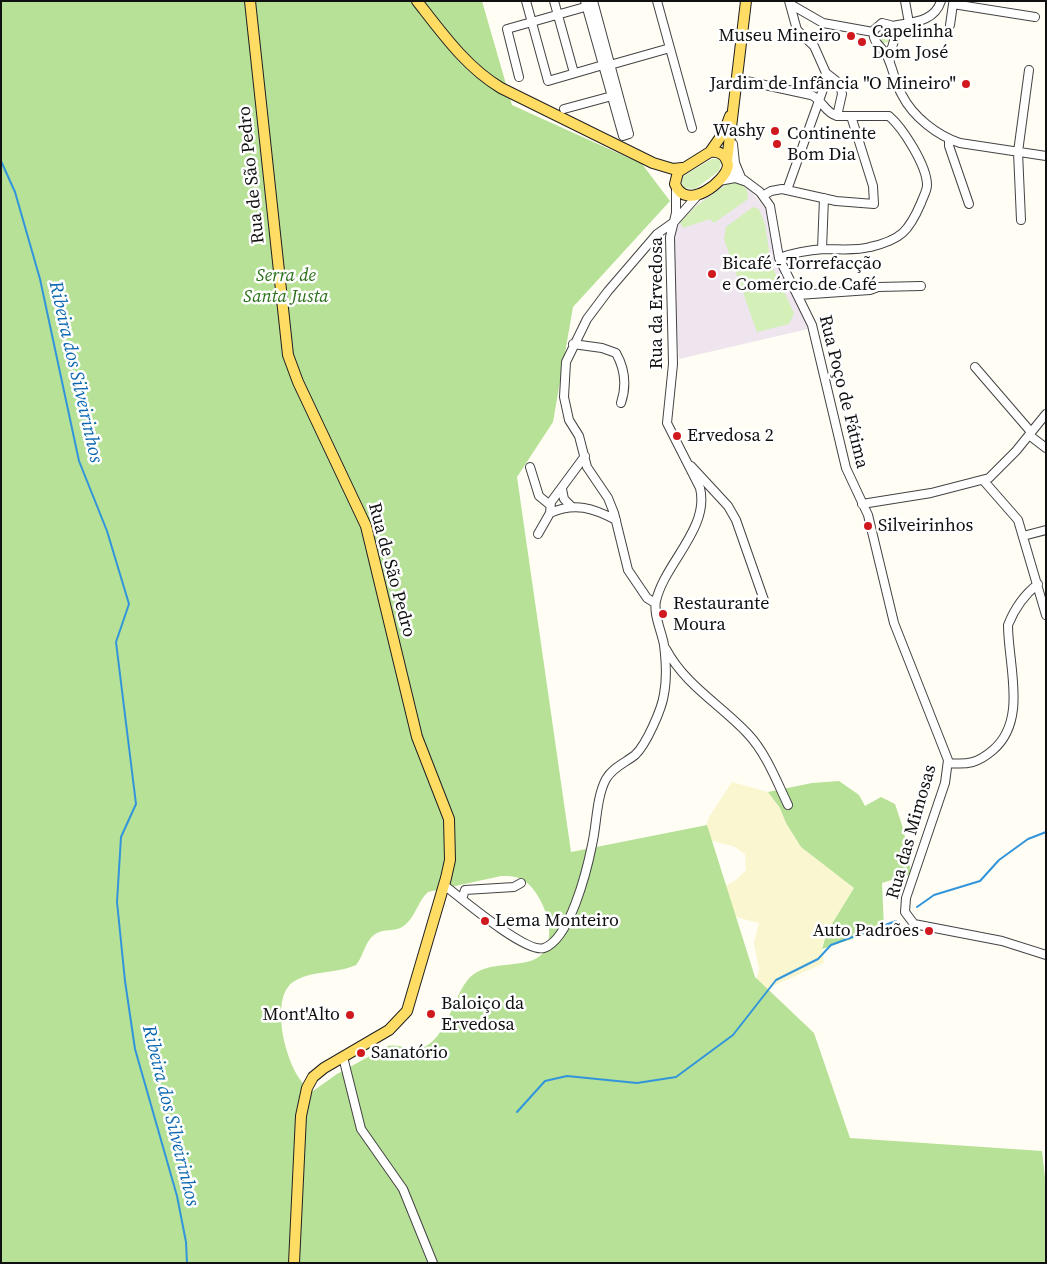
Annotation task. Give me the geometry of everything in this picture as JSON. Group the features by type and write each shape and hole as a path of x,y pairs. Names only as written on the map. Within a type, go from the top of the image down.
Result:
{"main road":[{"name":"Rua de São Pedro","path":"250,1 288,355 298,382 366,526 417,737 449,819 450,860 407,1011 389,1030 343,1057 313,1078 307,1088 303,1101 294,1263"},
{"path":"417,1 464,59 480,75 501,88 653,163 674,169 682,168 710,152 724,132 735,95"},
{"path":"653,163 686,196 698,195 725,175 733,132 735,95 746,1"},
{"path":"710,152 720,152 728,165"},
{"path":"676,184 682,168"}],"street":[{"path":"526,1 548,80 670,48"},
{"path":"554,1 574,74"},
{"path":"658,1 692,128"},
{"path":"905,1 910,22"},
{"path":"890,63 874,40 873,32 876,27 882,23 892,26 928,19 935,13 941,1"},
{"path":"519,77 506,29 558,15 590,3 629,134 623,136 612,96 607,65"},
{"path":"789,3 823,23 873,32"},
{"path":"787,190 826,81 826,73 814,46 797,30 789,3"},
{"path":"950,25 953,4 982,4 1036,18"},
{"path":"892,26 896,32 889,49 894,78 907,105 916,114 949,139 1046,156"},
{"path":"879,45 892,44"},
{"path":"1021,220 1018,152 1029,70"},
{"path":"826,73 840,84 842,94 837,116"},
{"path":"737,79 819,99 825,109 837,116 889,116 895,121 926,175 928,187 909,229 894,239 870,247 845,250 822,249 794,253 780,258"},
{"path":"564,109 612,96"},
{"path":"764,196 771,191 787,190 824,198 874,204 874,186 851,116"},
{"path":"733,132 734,163 740,175"},
{"path":"949,139 949,146 969,204"},
{"name":"Rua Poço de Fátima","path":"728,165 764,196 770,206 780,258 812,325 849,478 862,504"},
{"path":"717,181 735,178 748,182"},
{"name":"Rua da Ervedosa","path":"656,603 698,520 703,499 700,488 667,423 673,364 670,237 674,222 676,184"},
{"name":"Rua da Ervedosa","path":"674,222 698,195"},
{"path":"822,249 824,198"},
{"path":"443,889 462,899 524,945 542,949 559,937 567,924 583,880 592,845 602,788 607,777 640,749 662,704 666,676 664,645 656,603 647,598 628,570 616,520 608,498 587,467 579,436 568,420 564,397 566,362 573,344 587,319 608,291 657,234 674,222"},
{"path":"798,295 870,290 878,287 921,286"},
{"path":"573,344 602,348 616,353 625,381 621,403"},
{"path":"975,368 1030,434 1046,448"},
{"path":"862,504 931,493 983,480 995,474 1046,414"},
{"path":"538,534 562,489 585,456"},
{"path":"686,461 718,494 736,520 764,600"},
{"path":"530,467 539,496 550,509"},
{"path":"983,480 1013,512 1023,536 1046,615"},
{"path":"562,489 564,499 571,506"},
{"name":"Rua das Mimosas","path":"862,504 869,517 894,623 946,750 948,763 945,783 906,898 905,912 907,917 920,926 1002,941 1046,955"},
{"path":"550,509 571,506 587,507 616,520"},
{"path":"1023,536 1046,530"},
{"path":"948,763 971,764 982,760 1009,731 1013,713 1013,690 1008,626 1012,616 1030,590 1038,584"},
{"path":"664,645 674,663 685,677 715,702 754,741 788,805"},
{"path":"462,899 465,890 514,887 521,883"},
{"path":"343,1057 361,1129 403,1188 433,1263"}],"shaded area":[{"path":"727,180 747,186 768,212 777,260 808,329 679,359 673,281 674,234 683,216"},
{"path":"732,782 768,792 780,808 786,823 801,847 854,888 827,932 822,946 824,963 753,995 759,969 754,943 759,923 736,917 720,889 736,880 746,870 745,854 733,846 701,838 709,817"}],"green space":[{"name":"Serra de Santa Justa","path":"1,1 482,1 512,105 642,164 670,201 573,307 553,422 517,477 571,852 707,825 755,977 814,1033 850,1138 1042,1151 1046,1187 1046,1263 1,1263","holes":["501,876 517,877 523,880 538,896 547,916 549,927 547,946 542,954 536,959 491,967 474,974 461,991 437,1037 428,1045 418,1049 388,1046 337,1074 313,1091 304,1084 289,1057 281,1021 285,991 293,982 300,978 356,965 370,939 377,933 403,927 428,892"]},
{"path":"884,27 892,35 884,43 876,35"},
{"path":"712,159 718,159 721,163 719,171 695,189 684,188 682,183 683,176"},
{"path":"731,181 739,182 747,190 748,199 714,223 710,219 683,228 680,222 695,207"},
{"path":"753,207 759,209 765,224 771,264 794,313 789,324 757,332 724,239 726,227"},
{"path":"839,781 859,795 865,806 881,797 895,804 904,831 911,874 882,883 884,928 822,949 827,932 854,888 801,847 786,823 780,808 768,792 812,783"}],"waterway":[{"name":"Ribeira dos Silveirinhos","path":"1,161 15,192 40,279 79,461 107,531 129,604 116,642 136,804 121,837 117,902 125,981 135,1049 177,1196 186,1242 187,1263"},
{"path":"917,907 934,895 980,881 999,860 1028,839 1046,832"},
{"path":"517,1112 545,1081 567,1076 637,1083 676,1077 733,1035 776,980 818,959 831,945 896,921"}],"place":[{"name":"Museu Mineiro","path":"851,36"},
{"name":"Capelinha Dom José","path":"862,42"},
{"name":"Jardim de Infância \"O Mineiro\"","path":"966,84"},
{"name":"Washy","path":"775,131"},
{"name":"Continente Bom Dia","path":"777,144"},
{"name":"Bicafé - Torrefacção e Comércio de Café","path":"712,274"},
{"name":"Ervedosa 2","path":"677,436"},
{"name":"Silveirinhos","path":"868,526"},
{"name":"Restaurante Moura","path":"663,614"},
{"name":"Lema Monteiro","path":"485,921"},
{"name":"Auto Padrões","path":"929,931"},
{"name":"Baloiço da Ervedosa","path":"431,1014"},
{"name":"Mont'Alto","path":"350,1015"},
{"name":"Sanatório","path":"361,1053"}]}
